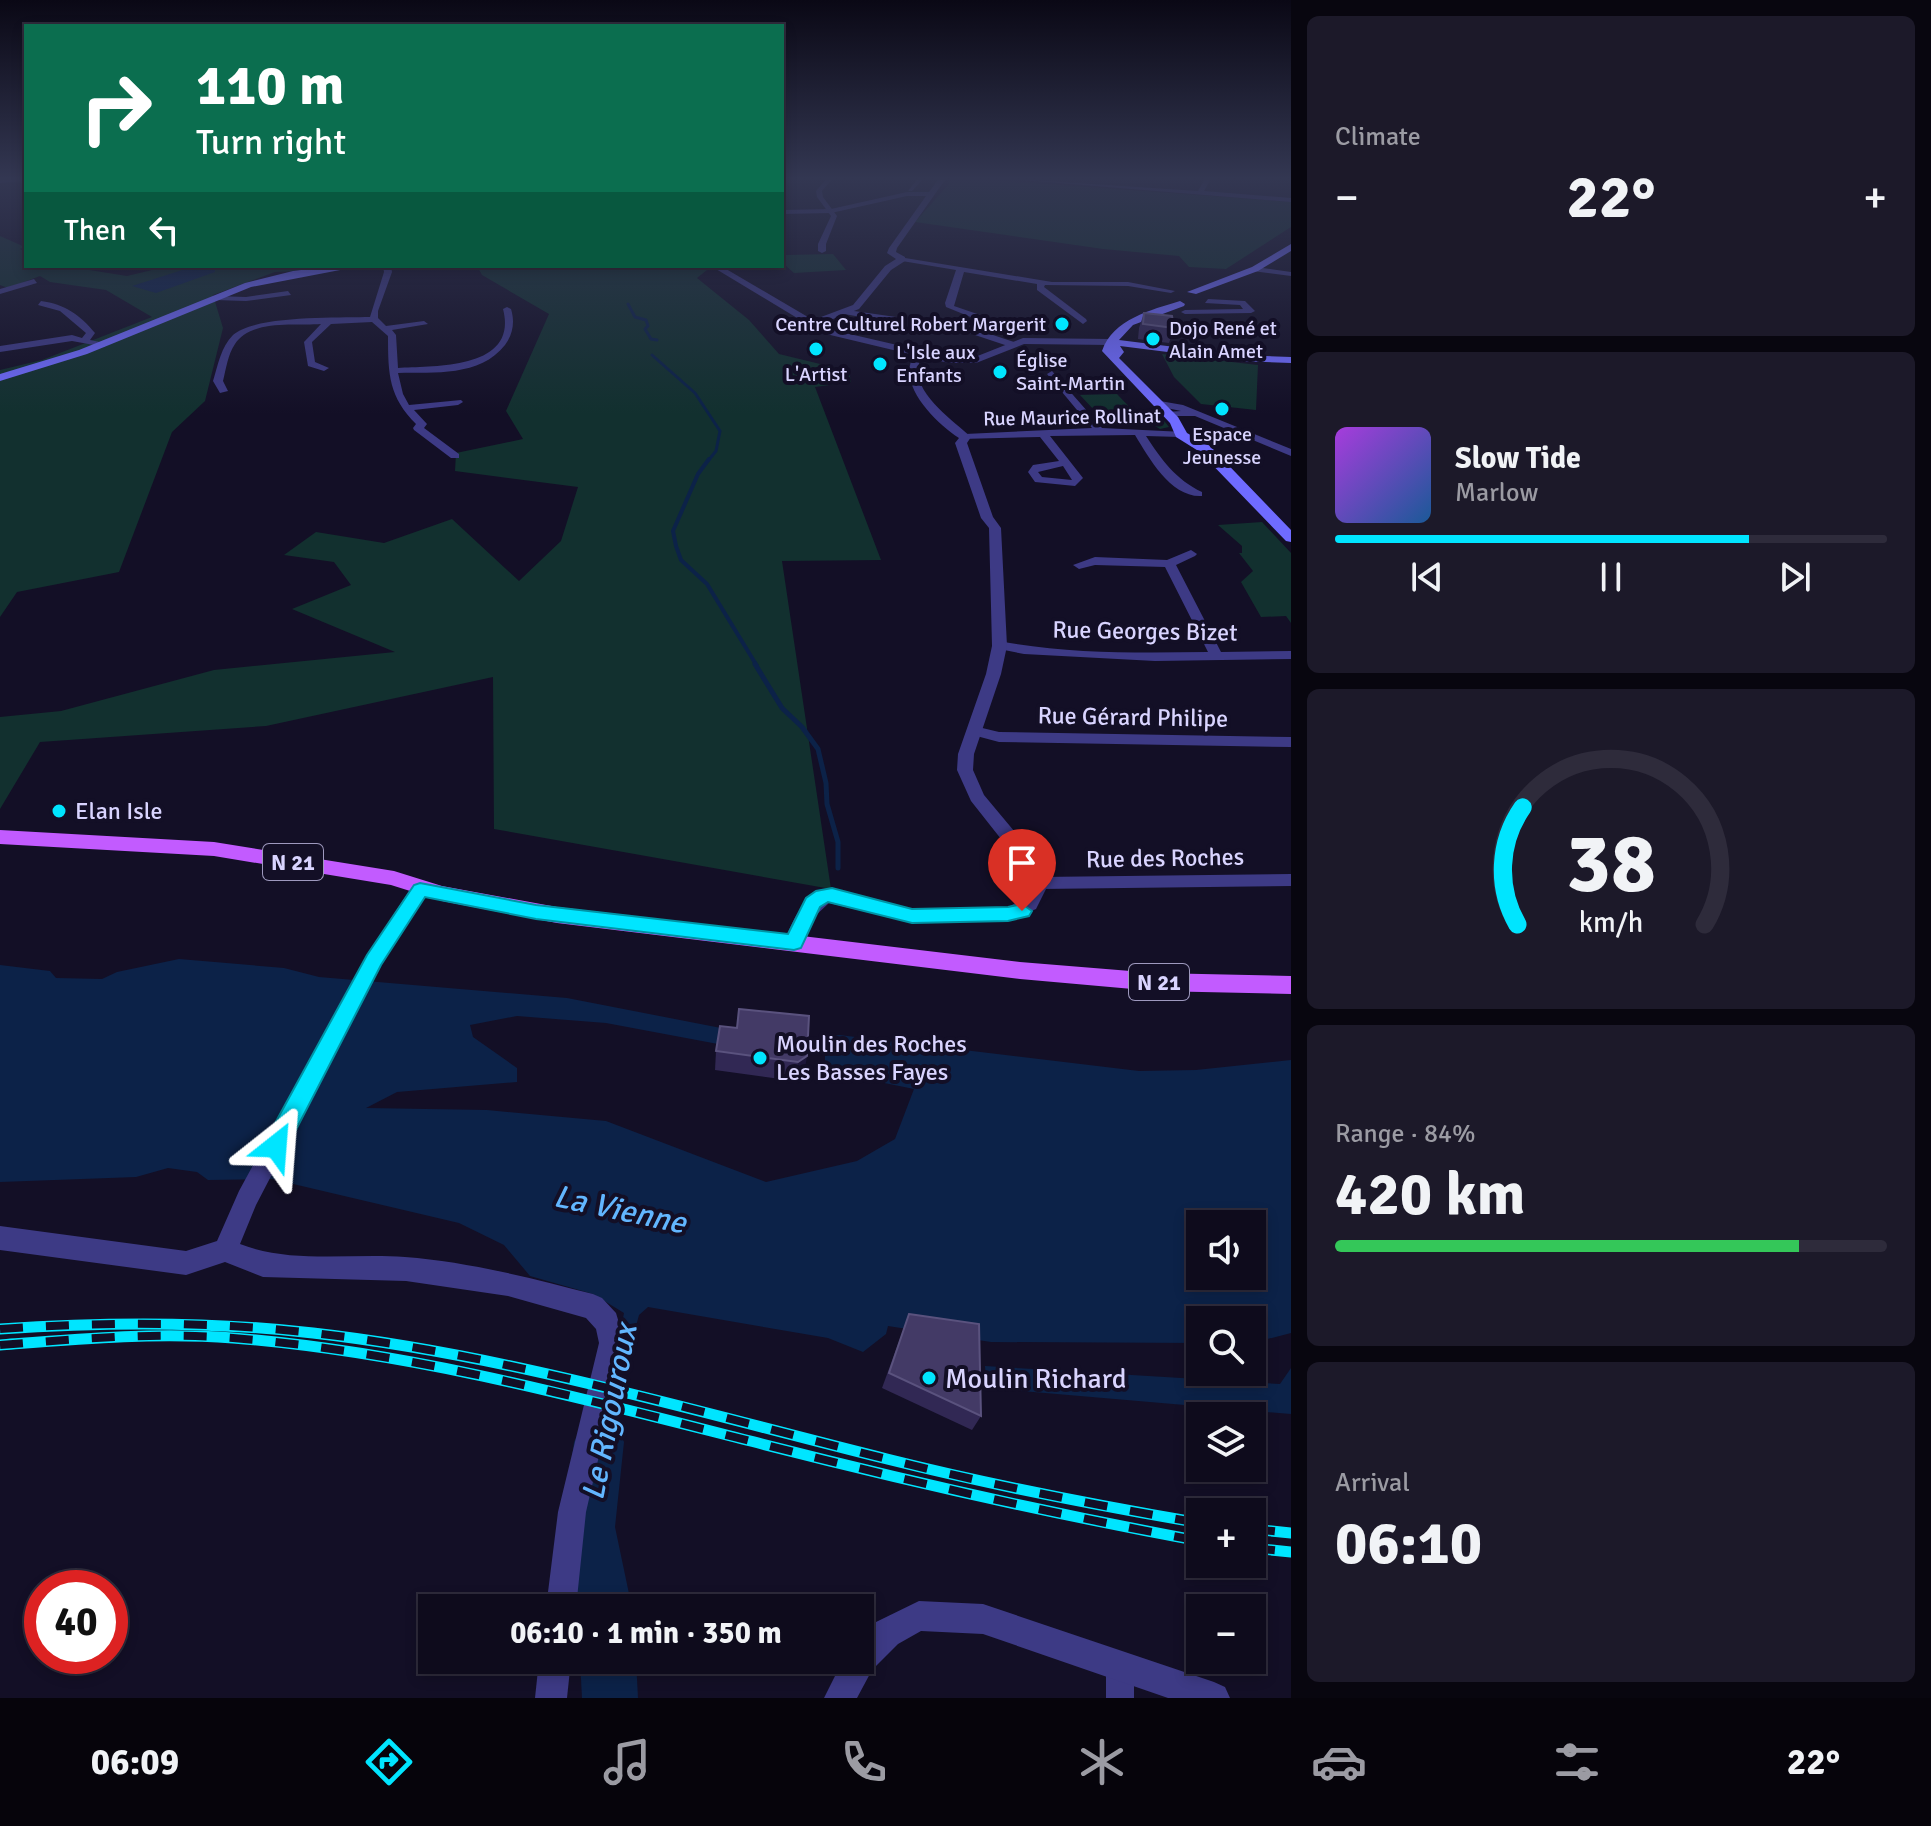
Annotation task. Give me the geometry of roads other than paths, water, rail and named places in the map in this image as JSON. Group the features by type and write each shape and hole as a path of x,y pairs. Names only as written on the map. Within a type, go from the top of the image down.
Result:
{"main road":[{"path":"1111,342 1129,323 1171,300 1201,294 1255,269 1274,256"},
{"path":"0,378 102,345 266,280 343,268"},
{"path":"1171,300 1196,305 1201,294"},
{"path":"1111,342 1118,352 1114,357 1169,414 1181,429 1180,434 1205,449 1291,538"},
{"path":"1111,342 1239,358 1291,360"},
{"name":"N 21","path":"0,837 164,847 396,891 420,890 551,914 1097,978 1233,986 1291,985"}],"street":[{"path":"897,256 1042,282 1128,284 1171,300 1251,311 1242,303 1201,294"},
{"path":"811,324 856,307 871,288 889,282 905,262 902,259"},
{"path":"374,319 387,268"},
{"path":"718,268 811,324 843,336 919,354 965,361 992,354 1011,344 1052,339 1111,342"},
{"path":"961,268 950,307 986,321 972,331 1011,344"},
{"path":"1255,269 1291,274"},
{"path":"0,292 34,281"},
{"path":"1042,282 1040,288 1045,294 1083,321"},
{"path":"215,298 246,299 288,293"},
{"path":"41,303 56,304 71,312 91,333 86,339"},
{"path":"393,371 465,366 484,361 495,354 507,335 510,316 507,309"},
{"path":"847,312 896,320"},
{"path":"223,391 218,381 233,336 261,325 374,319 392,335 395,388 404,408 422,424 418,428 455,456"},
{"path":"324,368 311,364 308,342 329,321"},
{"path":"387,328 424,324"},
{"path":"0,349 72,338 102,345"},
{"path":"794,942 812,903 823,896 832,895 912,916 1008,914 1022,911 1033,902 1040,883 1024,852 968,783 965,753 999,645 995,528 987,518 961,443 965,437 917,393 912,377 914,361 919,354"},
{"path":"1052,374 1099,431"},
{"path":"404,408 458,402"},
{"path":"1160,404 1196,413 1291,453"},
{"path":"1169,414 1196,413"},
{"name":"Rue Maurice Rollinat","path":"965,437 1099,431 1180,434"},
{"path":"1042,433 1064,463"},
{"path":"1139,433 1154,457 1182,489 1198,494"},
{"path":"1079,565 1095,561 1169,564 1191,554"},
{"path":"1169,564 1216,655"},
{"name":"Rue Georges Bizet","path":"999,645 1024,650 1155,657 1291,655"},
{"name":"Rue Gérard Philipe","path":"974,731 999,737 1291,742"},
{"name":"Rue des Roches","path":"1040,883 1291,880"},
{"path":"225,1250 247,1199 374,960 420,890"},
{"path":"0,1238 186,1263 225,1250 263,1265 406,1269 508,1284 593,1307 607,1322 612,1343 572,1512 563,1594"},
{"path":"840,1698 861,1659 887,1633 919,1616 983,1619 1214,1698"},
{"path":"1120,1667 1120,1698"},
{"path":"551,1698 554,1674"}],"water":[{"path":"189,268 215,269 215,272 156,293 132,286"},
{"name":"La Vienne","path":"179,959 284,968 319,977 567,998 721,1028 718,1044 606,1023 517,1016 470,1025 473,1037 517,1068 517,1082 397,1092 366,1108 487,1110 606,1121 766,1182 857,1161 895,1139 914,1089 825,1071 825,1038 839,1035 1139,1071 1196,1070 1291,1060 1291,1333 1266,1339 1266,1306 1186,1306 1186,1343 991,1342 888,1326 886,1334 863,1352 828,1338 648,1307 639,1315 629,1352 617,1349 624,1313 593,1294 530,1276 504,1245 459,1223 272,1179 208,1180 197,1172 168,1168 136,1177 0,1182 0,965 50,971 56,978 102,979 117,972"},
{"path":"985,1366 1186,1378 1186,1386 1280,1384 1291,1368 1291,1414 1266,1412 1266,1402 1186,1402 1186,1405 987,1388"}],"waterway":[{"path":"628,304 635,317 646,320 648,326 645,329 651,339 657,340"},
{"path":"652,355 695,393 720,431 716,451 708,461"},
{"path":"709,459 698,474 673,531 676,546 681,560 707,584 757,666"},
{"path":"755,664 782,708 802,727 818,749 826,783 827,804 838,842 838,868"},
{"name":"Le Rigouroux","path":"599,1442 589,1527 602,1594"},
{"name":"Le Rigouroux","path":"609,1674 610,1698"}],"railway":[{"path":"0,1329 117,1324 196,1325 274,1329 386,1343 530,1370 965,1477 1186,1521"},
{"path":"0,1345 116,1337 204,1336 367,1354 566,1395 980,1496 1186,1538"},
{"path":"1266,1530 1291,1533"},
{"path":"1266,1549 1291,1552"}],"place":[{"name":"Centre Culturel Robert Margerit","path":"1062,324"},
{"name":"Dojo René et Alain Amet","path":"1153,339"},
{"name":"L'Artist","path":"816,349"},
{"name":"L'Isle aux Enfants","path":"880,364"},
{"name":"Église Saint-Martin","path":"1000,372"},
{"name":"Espace Jeunesse","path":"1222,409"},
{"name":"Elan Isle","path":"59,811"},
{"name":"Moulin des Roches Les Basses Fayes","path":"760,1058"},
{"name":"Moulin Richard","path":"929,1378"}]}
